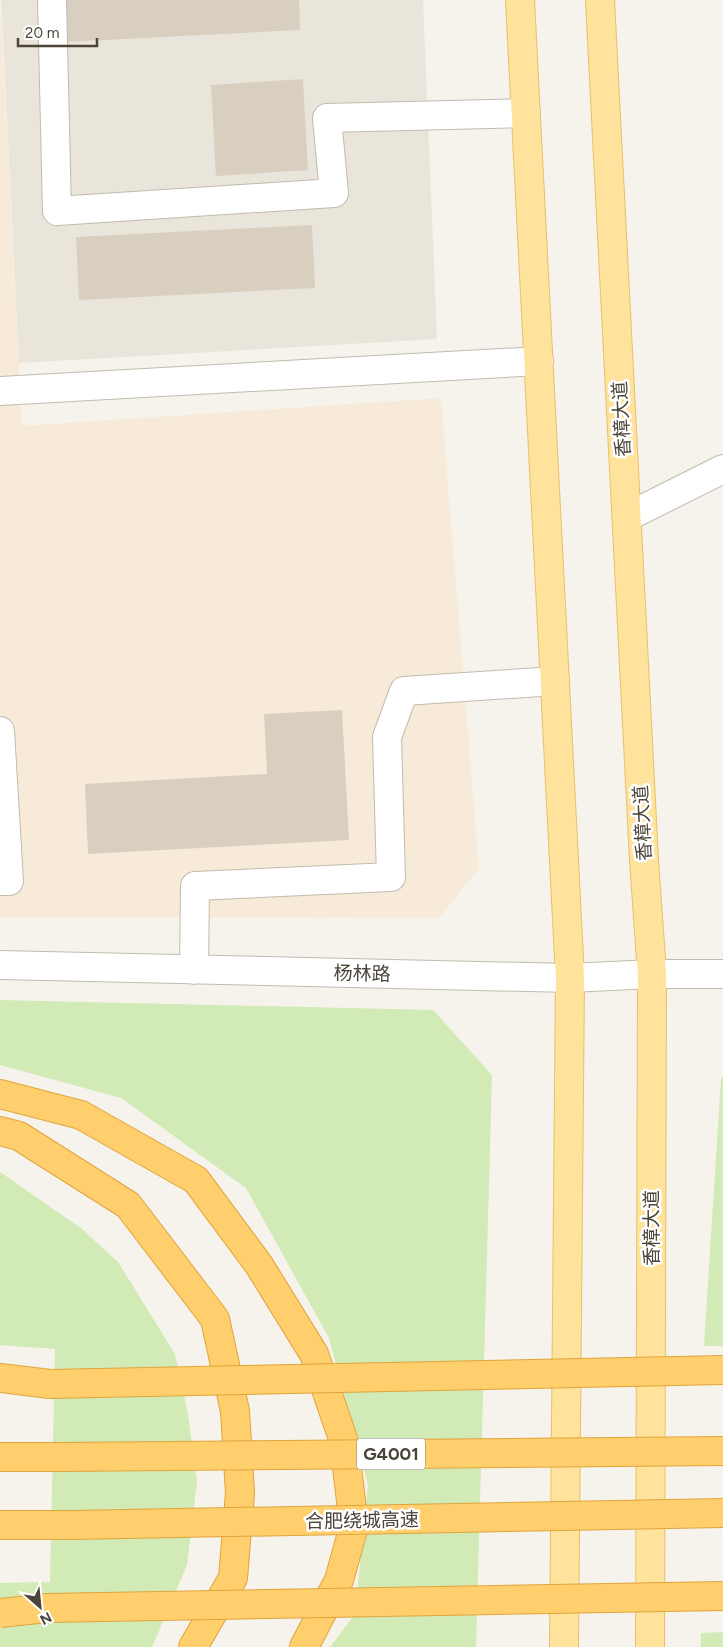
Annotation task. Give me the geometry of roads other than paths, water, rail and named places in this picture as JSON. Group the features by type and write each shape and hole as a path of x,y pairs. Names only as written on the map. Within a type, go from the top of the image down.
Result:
{"highway":[{"path":"0,1094 81,1115 196,1180 258,1265 314,1354 344,1442 354,1526 338,1580 304,1647"},
{"path":"0,1131 19,1136 128,1205 215,1319 235,1411 239,1502 233,1578 193,1647"},
{"path":"0,1378 50,1384 723,1370"},
{"name":"G4001","path":"0,1457 723,1450"},
{"name":"合肥绕城高速","path":"0,1525 723,1514"},
{"path":"0,1613 47,1608 723,1596"}],"main road":[{"path":"520,0 570,978 564,1647"},
{"name":"香樟大道","path":"600,0 644,860 652,974 650,1647"}],"street":[{"path":"52,0 57,210 334,193 327,118 526,113"},
{"path":"0,392 539,361"},
{"path":"626,517 723,469"},
{"path":"194,970 195,886 391,877 387,738 404,691 555,681"},
{"path":"0,731 9,881 0,881"},
{"name":"杨林路","path":"0,965 570,978 652,974 723,974"}]}
